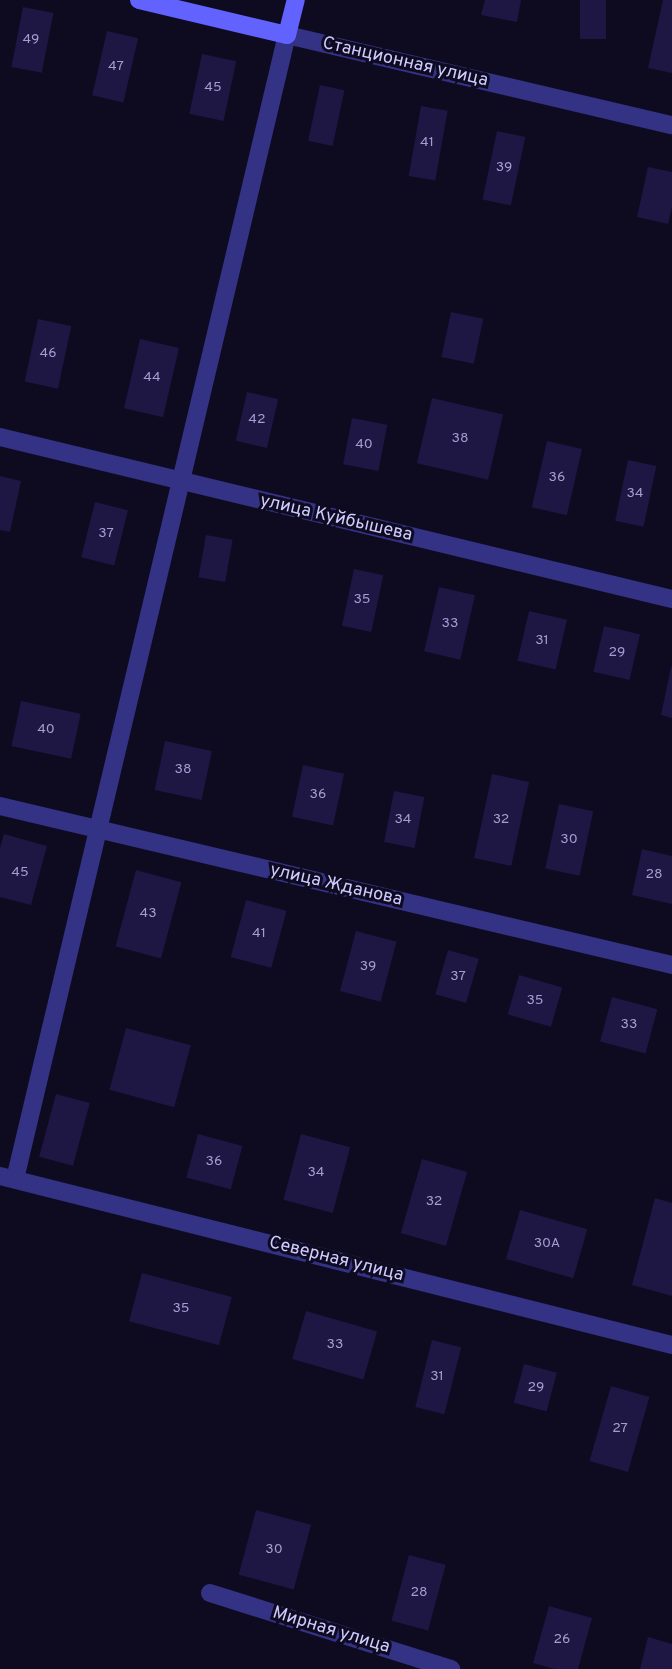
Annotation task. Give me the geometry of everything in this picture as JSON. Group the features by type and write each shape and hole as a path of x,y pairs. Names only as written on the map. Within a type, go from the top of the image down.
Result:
{"main road":[{"name":"Станционная улица","path":"139,0 287,35"},
{"path":"287,35 296,0"}],"street":[{"name":"Станционная улица","path":"287,35 672,125"},
{"path":"8,1178 182,483 287,35"},
{"name":"улица Куйбышева","path":"0,438 672,600"},
{"name":"улица Жданова","path":"0,806 672,965"},
{"name":"Северная улица","path":"8,1178 672,1345"},
{"name":"Мирная улица","path":"210,1593 451,1669"}],"building":[{"path":"485,0 521,0 517,22 481,15"},
{"path":"580,0 606,0 606,39 580,39"},
{"path":"663,0 672,0 672,73 648,68"},
{"path":"23,7 53,13 42,73 11,67"},
{"path":"107,31 138,38 123,103 92,95"},
{"path":"202,54 236,61 224,121 189,114"},
{"path":"320,85 344,90 333,146 308,141"},
{"path":"421,106 448,111 435,181 409,176"},
{"path":"497,131 525,137 511,205 482,199"},
{"path":"648,167 672,172 672,207 668,224 637,217"},
{"path":"451,312 483,319 474,364 441,357"},
{"path":"38,319 71,326 58,389 25,382"},
{"path":"140,339 179,348 163,417 124,408"},
{"path":"247,392 278,399 267,448 236,441"},
{"path":"432,398 503,414 488,480 417,463"},
{"path":"352,418 387,425 378,471 343,464"},
{"path":"547,441 582,449 567,515 532,507"},
{"path":"628,460 656,466 643,527 615,521"},
{"path":"0,476 21,481 10,532 0,530"},
{"path":"95,502 128,510 114,566 81,557"},
{"path":"206,535 233,540 225,582 199,577"},
{"path":"354,569 383,575 371,632 342,626"},
{"path":"439,587 475,595 460,660 424,651"},
{"path":"529,611 567,620 556,669 518,661"},
{"path":"604,626 640,634 629,680 593,672"},
{"path":"672,667 672,718 661,715"},
{"path":"21,701 81,714 71,759 11,746"},
{"path":"165,741 212,751 202,800 155,790"},
{"path":"303,765 344,774 333,826 292,817"},
{"path":"492,774 529,782 511,866 474,858"},
{"path":"394,791 424,797 415,848 384,842"},
{"path":"559,804 593,811 580,876 545,869"},
{"path":"4,834 47,846 31,905 0,897 0,848"},
{"path":"642,849 672,856 672,904 632,895"},
{"path":"136,870 181,882 161,958 116,946"},
{"path":"246,900 287,911 271,968 231,957"},
{"path":"356,931 397,942 381,1002 340,991"},
{"path":"448,950 479,959 466,1003 435,994"},
{"path":"519,975 562,987 551,1027 508,1014"},
{"path":"612,997 657,1009 645,1054 600,1041"},
{"path":"126,1028 191,1045 174,1107 109,1090"},
{"path":"56,1094 90,1103 73,1166 39,1157"},
{"path":"198,1134 242,1146 231,1189 186,1177"},
{"path":"301,1134 350,1147 333,1213 283,1200"},
{"path":"422,1159 467,1172 446,1246 401,1233"},
{"path":"655,1198 672,1203 672,1296 632,1285"},
{"path":"520,1210 587,1229 573,1278 506,1259"},
{"path":"142,1273 232,1297 219,1345 129,1321"},
{"path":"306,1311 377,1331 363,1379 292,1359"},
{"path":"432,1340 461,1347 444,1414 415,1407"},
{"path":"524,1364 557,1373 546,1411 514,1403"},
{"path":"611,1386 649,1397 628,1472 590,1461"},
{"path":"256,1510 311,1525 294,1589 239,1575"},
{"path":"409,1555 446,1565 428,1631 391,1621"},
{"path":"549,1606 592,1618 578,1669 554,1669 533,1663"},
{"path":"648,1637 672,1644 672,1669 640,1669"}]}
